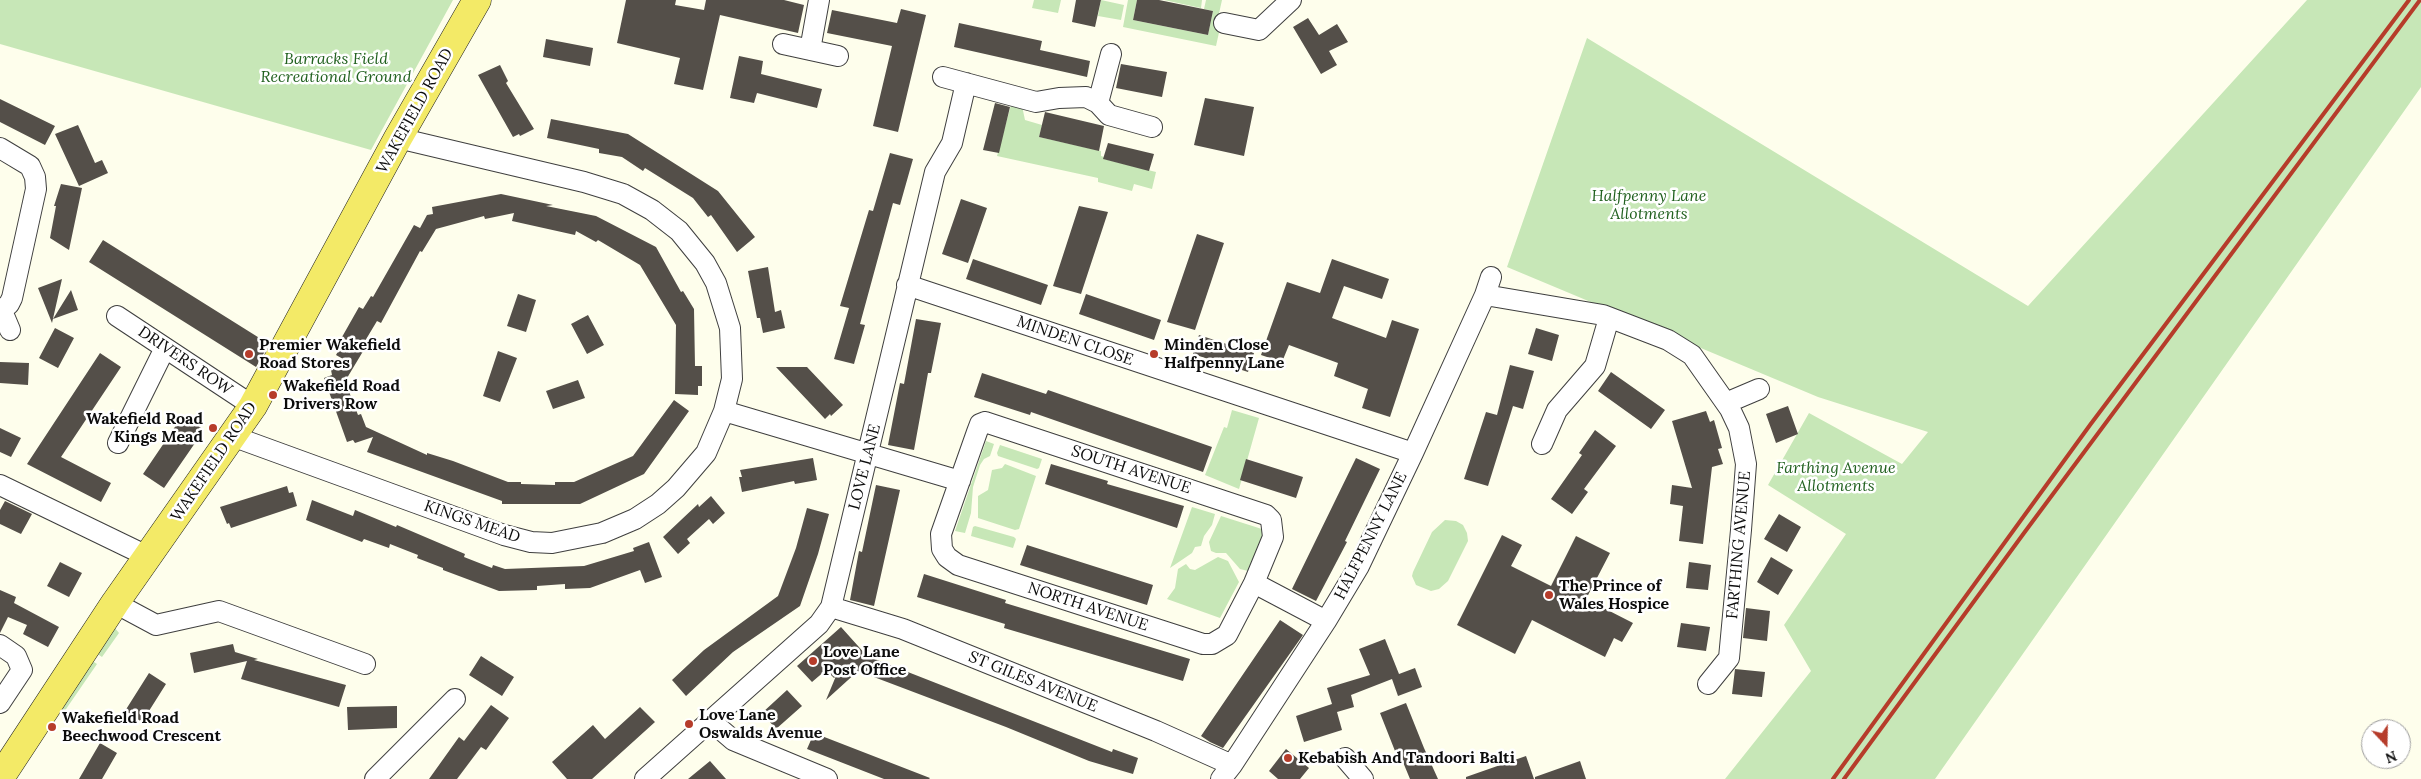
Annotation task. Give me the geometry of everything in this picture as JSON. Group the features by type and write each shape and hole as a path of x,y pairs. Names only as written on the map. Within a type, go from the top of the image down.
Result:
{"main road":[{"name":"WAKEFIELD ROAD","path":"0,778 115,603 253,406 398,138 477,0"}],"street":[{"path":"810,50 818,0"},
{"path":"1224,23 1259,30 1291,0"},
{"path":"783,44 838,56"},
{"path":"1098,103 1111,54"},
{"path":"943,77 1036,102 1086,97 1098,103 1109,115 1152,127"},
{"name":"LOVE LANE","path":"645,779 712,722 819,624 830,607 935,172 952,143 966,84"},
{"name":"KINGS MEAD","path":"232,436 504,536 531,542 552,543 602,533 636,519 658,504 676,488 706,453 724,410 732,379 730,328 716,282 706,263 679,231 652,210 623,194 584,182 398,138"},
{"path":"0,148 30,166 35,177 36,189 12,298 1,311 10,330"},
{"name":"MINDEN CLOSE","path":"908,285 1413,453"},
{"name":"HALFPENNY LANE","path":"1227,772 1326,622 1358,566 1413,453 1488,286"},
{"name":"FARTHING AVENUE","path":"1488,286 1608,318 1668,340 1692,355 1726,403 1742,437 1745,473 1729,658 1708,684"},
{"name":"DRIVERS ROW","path":"117,316 253,406"},
{"path":"1542,444 1557,410 1595,366 1608,318"},
{"path":"118,443 165,348"},
{"path":"1726,403 1759,389"},
{"path":"724,410 960,481"},
{"name":"SOUTH AVENUE","path":"960,481 980,424 985,422 1266,515 1271,520 1274,528 1254,583"},
{"name":"NORTH AVENUE","path":"960,481 940,542 947,557 958,565 1203,644 1218,642 1227,635 1254,583"},
{"path":"0,485 148,557"},
{"path":"1254,583 1326,622"},
{"path":"115,603 156,625 219,611 365,664"},
{"name":"ST GILES AVENUE","path":"830,607 903,629 1156,731 1227,772"},
{"path":"0,645 16,656 22,670 0,703"},
{"path":"375,779 455,699"},
{"path":"712,722 734,740 827,779"},
{"path":"1345,758 1363,779"}],"green space":[{"name":"Barracks Field Recreational Ground","path":"0,0 453,0 371,150 0,44"},
{"path":"1034,0 1061,0 1058,13 1032,8"},
{"path":"1101,0 1124,5 1121,20 1098,16"},
{"path":"1128,0 1137,0 1133,20 1208,35 1213,11 1204,9 1206,0 1222,0 1216,27 1220,28 1216,46 1123,27"},
{"path":"1164,0 1202,0 1201,8"},
{"path":"2307,0 2421,0 2421,87 1935,779 1725,779 1811,671 1784,625 1846,534 1768,485 1809,413 1902,464 1928,432 1818,397 1507,267 1587,38 2028,306"},
{"path":"1011,105 1022,106 1025,120 1042,125 1039,137 1101,151 1101,156 1104,159 1156,172 1152,189 1134,184 1132,191 1098,182 1098,178 997,156"},
{"path":"1232,410 1259,418 1239,489 1205,475 1224,427 1227,428"},
{"path":"986,441 994,444 990,456 984,459 980,465 973,487 971,513 965,533 955,531"},
{"path":"1000,445 1042,459 1039,468 1037,469 998,456 997,453"},
{"path":"1005,464 1036,476 1019,529 1015,530 978,518 978,496 988,490 992,470 1002,468"},
{"path":"1192,507 1215,514 1212,525 1204,536 1201,546 1195,547 1192,553 1170,568"},
{"path":"1221,516 1265,530 1248,571 1240,569 1226,553 1211,551 1209,542"},
{"path":"1445,520 1456,521 1463,525 1468,541 1448,581 1439,589 1431,591 1416,585 1412,576 1432,532"},
{"path":"975,526 1014,537 1016,539 1013,548 971,536"},
{"path":"1218,557 1228,561 1239,582 1220,618 1167,599 1175,588 1178,569 1186,564 1190,569 1195,570"},
{"path":"115,628 119,633 102,657 96,653 112,629"},
{"path":"91,660 97,664 64,712 58,708"}],"building":[{"path":"626,0 676,0 675,5 704,10 706,0 784,0 804,5 798,33 720,15 703,90 674,84 680,58 617,43"},
{"path":"1076,0 1101,0 1095,27 1072,22"},
{"path":"1137,0 1159,0 1213,11 1208,35 1133,20"},
{"path":"901,9 926,15 898,132 873,126 892,46 827,33 832,10 897,23"},
{"path":"1308,18 1319,35 1337,24 1348,42 1329,51 1337,65 1321,74 1293,27"},
{"path":"959,23 1042,41 1040,50 1090,61 1087,77 954,47"},
{"path":"546,39 593,48 590,66 543,57"},
{"path":"739,56 763,61 761,74 822,89 817,108 757,93 754,103 730,98"},
{"path":"1121,64 1167,72 1162,97 1116,88"},
{"path":"500,65 508,81 506,83 534,129 520,136 519,134 513,137 478,75"},
{"path":"1205,98 1254,107 1244,156 1194,145"},
{"path":"0,99 55,126 45,145 0,122"},
{"path":"995,103 1010,107 999,153 983,150"},
{"path":"1045,112 1104,126 1099,151 1039,137"},
{"path":"551,119 628,134 718,191 755,237 737,252 711,215 708,217 693,198 645,168 643,171 622,157 599,153 599,149 547,138"},
{"path":"78,125 95,163 102,160 108,173 79,186 55,134"},
{"path":"1108,143 1154,154 1149,171 1103,159"},
{"path":"890,153 913,159 900,205 893,203 860,324 865,325 854,364 834,359 849,308 840,306 869,210 873,211"},
{"path":"61,184 82,188 69,250 50,238 56,206 54,206"},
{"path":"501,194 553,205 546,206 596,216 656,247 681,292 683,291 694,309 695,366 702,366 702,386 698,386 698,395 675,394 676,325 640,265 598,240 596,242 576,231 575,235 512,221 514,213 485,219 484,216 436,229 422,252 420,251 381,323 377,321 362,346 365,348 347,378 351,388 348,389 358,415 361,414 366,427 427,455 427,453 508,482 521,482 521,484 555,485 555,482 574,482 633,456 674,400 689,411 644,474 580,504 502,504 502,501 367,452 373,437 355,443 353,440 347,442 324,378 332,375 331,370 350,363 336,355 345,339 342,337 359,307 363,309 371,296 373,297 414,225 420,228 427,215 433,214 432,207"},
{"path":"961,199 987,208 968,263 942,254"},
{"path":"1079,206 1108,212 1081,294 1053,286"},
{"path":"1197,234 1224,243 1195,330 1167,322"},
{"path":"103,240 269,344 256,367 89,262"},
{"path":"973,259 1048,285 1041,305 966,279"},
{"path":"1332,259 1389,279 1382,299 1344,286 1332,318 1386,338 1392,320 1419,329 1390,417 1362,408 1368,389 1334,376 1338,363 1289,345 1282,362 1261,355 1287,282 1320,293"},
{"path":"768,267 775,312 781,310 785,328 763,333 760,318 757,318 748,271"},
{"path":"62,279 52,323 38,288"},
{"path":"71,290 78,310 53,319"},
{"path":"518,294 536,300 526,332 507,326"},
{"path":"1086,294 1161,320 1154,340 1079,314"},
{"path":"588,315 604,345 587,354 571,324"},
{"path":"916,319 941,323 931,373 928,373 914,450 888,445 900,383 904,384"},
{"path":"55,328 74,338 58,368 39,358"},
{"path":"1536,328 1559,335 1552,361 1528,354"},
{"path":"1199,335 1254,353 1248,372 1193,354"},
{"path":"498,351 517,358 500,402 483,396"},
{"path":"100,353 121,367 61,457 111,483 101,502 27,464"},
{"path":"0,362 29,363 28,385 0,383"},
{"path":"1510,365 1534,371 1523,409 1513,406 1488,486 1464,479 1486,412 1497,415"},
{"path":"776,367 807,367 843,405 825,419"},
{"path":"1611,372 1665,410 1651,429 1598,391"},
{"path":"982,373 1046,394 1048,390 1212,447 1203,472 1031,412 1030,415 974,397"},
{"path":"578,380 585,398 553,409 546,391"},
{"path":"1788,406 1798,434 1776,443 1766,414"},
{"path":"1706,411 1710,422 1714,420 1722,448 1718,449 1723,464 1712,467 1703,544 1679,541 1683,506 1670,504 1672,485 1692,488 1672,421"},
{"path":"183,415 204,430 164,488 143,474"},
{"path":"0,428 21,438 11,457 0,452"},
{"path":"1595,430 1616,446 1584,489 1588,492 1572,514 1551,499 1582,455 1579,453"},
{"path":"813,458 817,480 795,484 794,481 742,492 739,477 742,477 740,470"},
{"path":"1356,458 1380,469 1345,541 1347,542 1316,601 1292,589"},
{"path":"1246,459 1303,477 1296,498 1240,480"},
{"path":"1051,464 1108,481 1107,484 1184,506 1177,528 1045,484"},
{"path":"876,485 900,490 874,606 850,600 859,551 862,552"},
{"path":"287,486 289,493 293,492 297,506 231,528 229,523 227,524 220,507"},
{"path":"711,496 725,513 713,524 709,519 687,539 690,543 678,554 663,537 698,504 699,507"},
{"path":"312,500 353,516 355,510 396,527 397,525 465,554 464,557 492,568 493,565 505,569 584,566 634,551 633,548 649,542 662,577 645,583 640,570 590,588 565,589 565,584 537,586 537,590 499,591 443,570 443,568 417,558 418,555 390,544 389,548 364,539 362,542 306,520"},
{"path":"5,501 32,514 21,534 0,524 0,510"},
{"path":"807,508 829,514 818,554 800,606 733,652 686,696 672,680 704,650 778,596 796,548"},
{"path":"1779,514 1801,527 1787,552 1764,539"},
{"name":"The Prince of Wales Hospice","path":"1502,535 1522,545 1511,566 1551,586 1576,536 1610,553 1586,599 1633,623 1622,642 1614,638 1605,657 1532,620 1515,654 1457,625"},
{"path":"1027,545 1153,585 1147,605 1020,565"},
{"path":"1771,557 1793,570 1778,595 1757,582"},
{"path":"60,562 82,573 69,597 47,586"},
{"path":"1689,562 1711,565 1708,590 1686,588"},
{"path":"924,574 1006,600 1005,603 1190,659 1183,681 1004,628 1005,624 917,597"},
{"path":"0,590 16,597 14,603 59,627 48,647 23,634 27,625 8,617 0,633"},
{"path":"1746,608 1770,611 1767,641 1743,638"},
{"path":"1280,620 1303,635 1223,748 1210,742 1201,736"},
{"path":"1681,623 1710,627 1706,651 1677,647"},
{"path":"841,627 867,656 1112,752 1113,749 1138,758 1133,774 1089,761 1006,727 858,671 826,700 836,676 834,678 826,670 812,682 797,666"},
{"path":"1385,639 1399,674 1415,668 1422,687 1398,696 1392,679 1351,695 1354,707 1337,712 1342,730 1304,742 1296,716 1332,704 1327,688 1370,675 1359,649"},
{"path":"233,644 235,652 258,659 254,660 346,685 339,707 241,679 247,661 194,673 190,653"},
{"path":"481,656 514,677 502,696 469,675"},
{"path":"1735,669 1765,672 1762,697 1732,694"},
{"path":"149,673 166,684 142,722 125,711"},
{"path":"787,690 802,706 776,729 762,713"},
{"path":"1406,703 1438,779 1410,779 1398,750 1395,751 1380,713"},
{"path":"491,705 509,718 486,750 481,747 457,779 429,779 459,737 464,741"},
{"path":"397,706 397,728 348,730 347,707"},
{"path":"640,707 655,722 592,779 567,779 552,762 593,725 605,739"},
{"path":"814,733 930,778 884,779 807,749"},
{"path":"100,743 117,753 102,779 79,779"},
{"name":"Kebabish And Tandoori Balti","path":"1286,749 1309,768 1300,779 1278,779 1269,771"},
{"path":"1526,756 1534,779 1466,779 1466,777"},
{"path":"710,761 726,779 688,779"},
{"path":"1580,761 1586,779 1535,779 1535,777"}],"railway":[{"path":"1833,779 2090,425 2409,0"},
{"path":"1844,779 2024,533 2420,0"}],"place":[{"name":"Premier Wakefield Road Stores","path":"249,354"},
{"name":"Minden Close Halfpenny Lane","path":"1154,354"},
{"name":"Wakefield Road Drivers Row","path":"273,395"},
{"name":"Wakefield Road Kings Mead","path":"213,428"},
{"name":"The Prince of Wales Hospice","path":"1549,595"},
{"name":"Love Lane Post Office","path":"813,661"},
{"name":"Love Lane Oswalds Avenue","path":"689,724"},
{"name":"Wakefield Road Beechwood Crescent","path":"52,727"},
{"name":"Kebabish And Tandoori Balti","path":"1288,758"}],"park label":[{"name":"Halfpenny Lane Allotments","path":"1649,205"},
{"name":"Farthing Avenue Allotments","path":"1836,477"}]}
